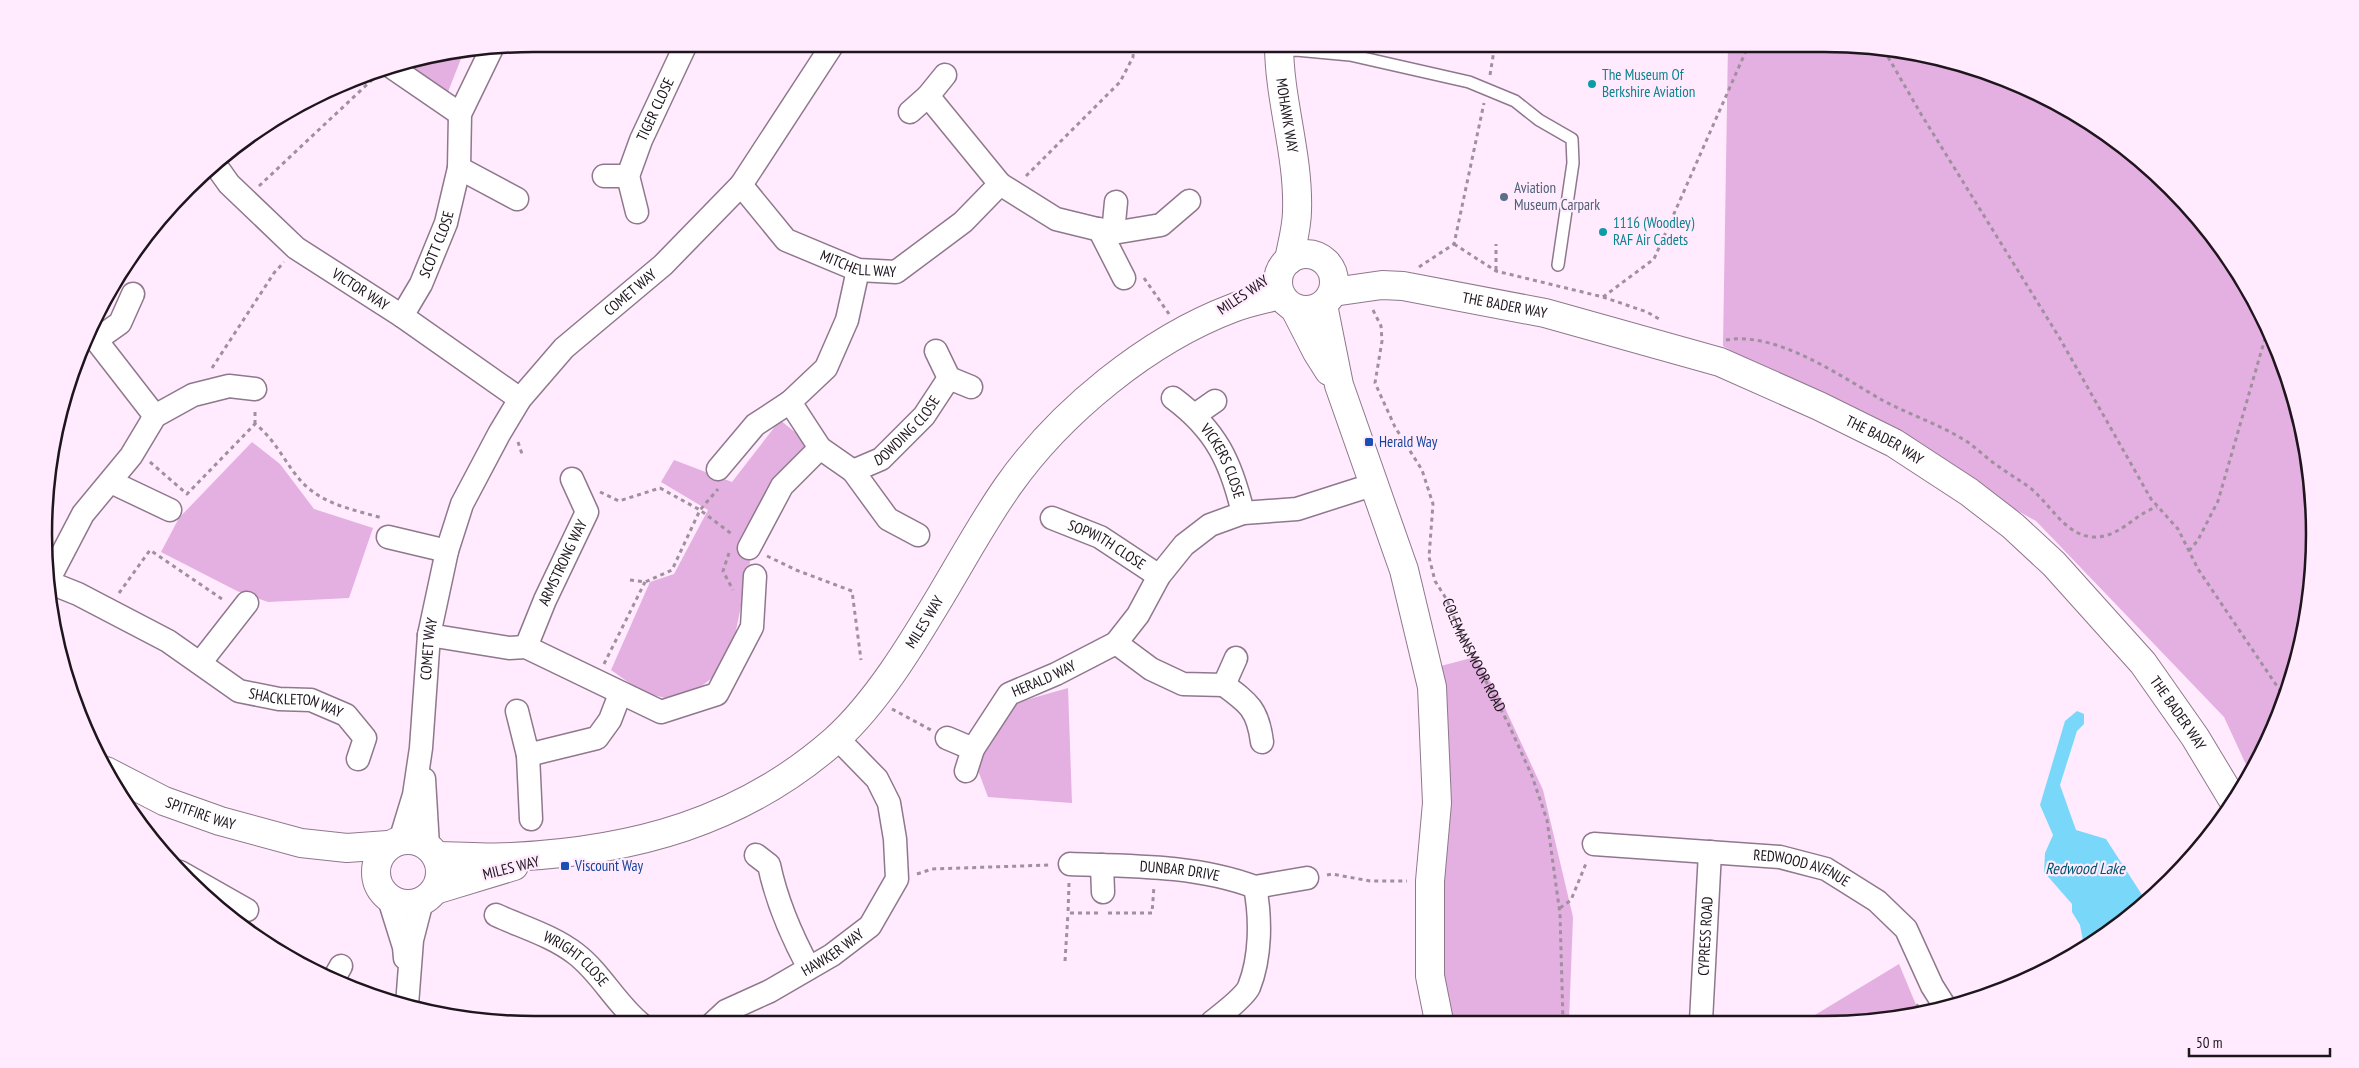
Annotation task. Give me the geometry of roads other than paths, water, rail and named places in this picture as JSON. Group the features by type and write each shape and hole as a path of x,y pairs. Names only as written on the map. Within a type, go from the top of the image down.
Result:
{"street":[{"name":"TIGER CLOSE","path":"628,176 641,140 682,52"},
{"name":"COMET WAY","path":"394,843 414,795 421,748 429,635 447,551 462,504 520,399 564,348 663,265 741,185 828,52"},
{"name":"MOHAWK WAY","path":"1279,52 1297,189 1297,212 1286,283"},
{"name":"SCOTT CLOSE","path":"402,316 422,284 446,223 459,168 460,114 488,55"},
{"path":"392,74 460,114"},
{"path":"910,112 928,96 946,75"},
{"path":"928,96 1005,187 1056,219 1106,231 1161,225 1188,201"},
{"path":"459,168 517,199"},
{"name":"VICTOR WAY","path":"219,170 229,184 296,248 402,316 520,399"},
{"path":"604,176 628,176 637,212"},
{"name":"MITCHELL WAY","path":"741,185 786,240 858,270 896,272 963,222 1005,187"},
{"name":"MOHAWK WAY","path":"1297,189 1326,281"},
{"path":"1106,231 1116,202"},
{"path":"1106,231 1132,274"},
{"path":"1286,283 1303,254 1326,281 1339,385 1404,570 1432,687 1437,803 1430,881 1430,976 1438,1016"},
{"path":"719,479 755,425 790,402 826,368 847,320 858,270"},
{"name":"THE BADER WAY","path":"1326,281 1382,285 1408,280 1545,313 1720,362 1819,406 1894,443 1969,492 2013,526 2054,564 2143,663 2195,737 2230,795"},
{"path":"1286,283 1314,310 1326,281"},
{"path":"1286,283 1317,352 1339,385"},
{"name":"MILES WAY","path":"394,843 418,841 432,851 511,857 624,845 678,830 759,795 799,769 837,738 904,656 1009,485 1062,422 1138,357 1206,320 1286,283"},
{"path":"94,339 120,323 132,294"},
{"path":"92,343 155,416 193,396 230,386 255,390"},
{"path":"936,351 949,378 971,387"},
{"name":"DOWDING CLOSE","path":"853,471 881,459 924,416 949,378"},
{"name":"VICKERS CLOSE","path":"1173,398 1195,414 1222,450 1237,487 1243,512"},
{"name":"VICKERS CLOSE","path":"1195,414 1215,401"},
{"name":"DOWDING CLOSE","path":"790,402 820,448 853,471 888,520 918,535"},
{"name":"SHACKLETON WAY","path":"54,569 82,514 111,482 131,456 155,416"},
{"path":"742,542 782,486 820,448"},
{"name":"ARMSTRONG WAY","path":"526,646 545,600 587,512 572,480"},
{"path":"111,482 170,510"},
{"name":"HERALD WAY","path":"966,771 973,749 1009,694 1056,674 1116,644 1138,615 1159,576 1184,545 1210,526 1243,512 1297,509 1375,484"},
{"name":"SOPWITH CLOSE","path":"1052,518 1100,537 1159,576"},
{"path":"388,528 447,551"},
{"name":"SHACKLETON WAY","path":"56,585 108,608 168,641 239,691 279,699 312,700 346,715 365,738 358,759"},
{"path":"429,635 509,648 526,646 596,680 620,694 661,712 717,694 761,630 754,585"},
{"path":"200,663 243,608"},
{"path":"1116,644 1151,669 1183,684 1224,685 1248,702 1260,723 1262,742"},
{"path":"1224,685 1236,658"},
{"path":"528,755 597,738 610,720 620,694"},
{"path":"517,711 528,755 531,819"},
{"name":"HAWKER WAY","path":"721,1016 726,1011 770,991 832,955 870,926 897,879 895,839 889,803 877,779 837,738"},
{"path":"948,738 973,749"},
{"name":"COMET WAY","path":"421,748 432,851"},
{"name":"SPITFIRE WAY","path":"119,779 164,801 220,821 301,843 351,865 383,890"},
{"name":"SPITFIRE WAY","path":"301,843 347,848 394,843"},
{"path":"394,843 381,854 376,864 383,890 404,947 407,998"},
{"name":"REDWOOD AVENUE","path":"1594,844 1780,857 1826,869 1877,901 1906,929 1932,986 1941,1001"},
{"name":"MILES WAY","path":"383,890 403,904 414,904 428,896 497,870 588,849"},
{"path":"407,998 412,940 428,896 441,875 432,851"},
{"name":"CYPRESS ROAD","path":"1701,1016 1710,852"},
{"path":"769,858 775,893 789,931 809,968"},
{"name":"DUNBAR DRIVE","path":"1070,864 1182,870 1229,877 1255,887"},
{"path":"1102,865 1103,892"},
{"path":"1219,1016 1248,989 1257,944 1259,909 1255,887 1307,878"},
{"path":"209,889 247,910"},
{"name":"WRIGHT CLOSE","path":"496,915 557,942 576,954 633,1016"}],"lane":[{"path":"1318,52 1350,55 1450,78 1487,90 1515,101 1539,120 1572,139 1573,163 1558,266"}],"water":[{"name":"Redwood Lake","path":"2077,711 2084,714 2084,724 2077,731 2060,785 2076,830 2106,839 2142,896 2118,916 2083,940 2080,925 2072,912 2072,904 2044,872 2045,853 2053,835 2040,805 2065,721"}],"place":[{"name":"The Museum Of Berkshire Aviation","path":"1592,84"},
{"name":"Aviation Museum Carpark","path":"1504,197"},
{"name":"1116 (Woodley) RAF Air Cadets","path":"1603,232"},
{"name":"Herald Way","path":"1369,442"},
{"name":"Viscount Way","path":"565,866"}]}
